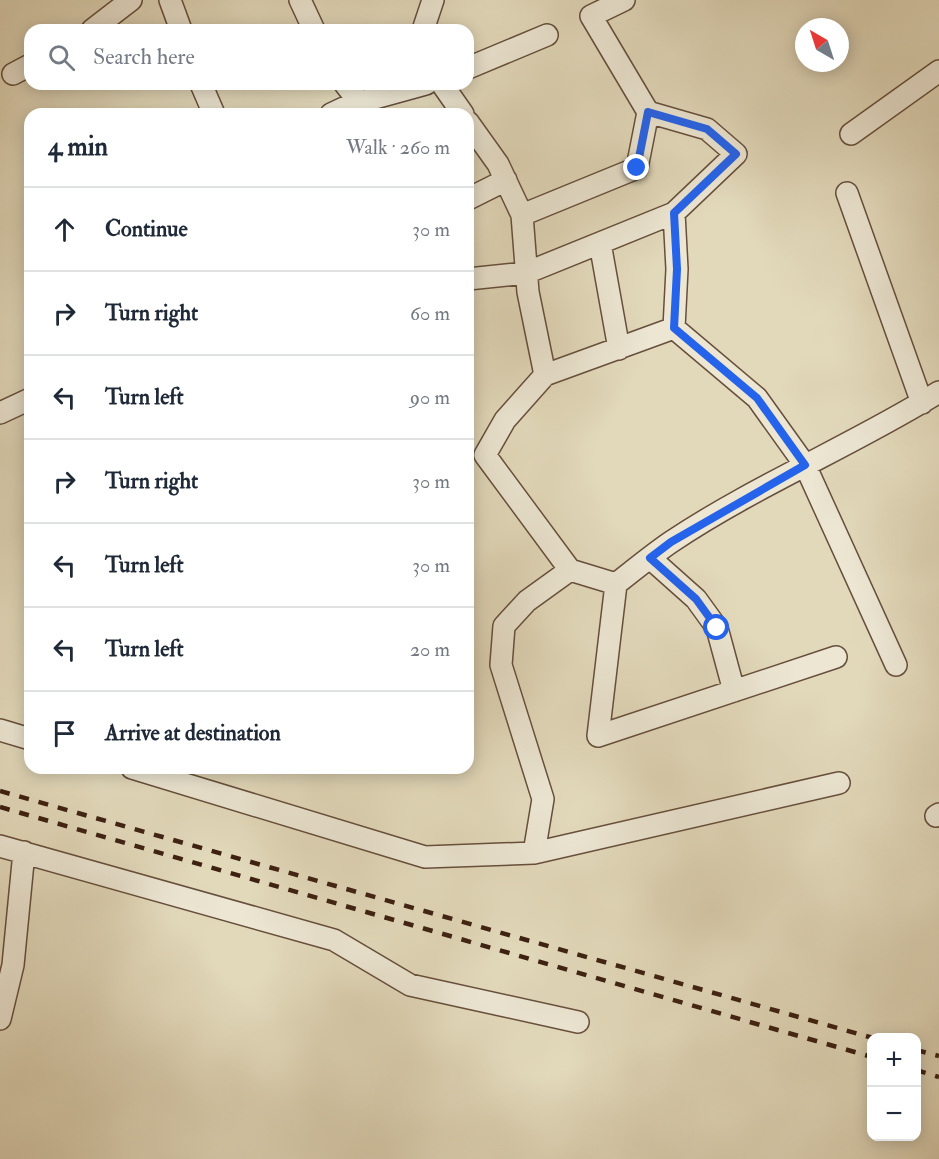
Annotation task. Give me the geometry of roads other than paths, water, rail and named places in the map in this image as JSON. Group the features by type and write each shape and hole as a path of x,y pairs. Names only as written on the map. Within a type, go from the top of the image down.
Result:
{"street":[{"path":"100,24 131,0"},
{"path":"170,0 179,24"},
{"path":"300,0 311,24"},
{"path":"425,24 433,0"},
{"path":"522,215 637,168 648,112 591,16 624,0"},
{"path":"474,65 547,35"},
{"path":"851,134 939,71"},
{"path":"204,90 211,108"},
{"path":"350,90 363,108 410,90"},
{"path":"446,90 459,108"},
{"path":"474,278 526,273 674,213 736,154 707,129 648,112"},
{"path":"474,130 498,164 522,215 526,273 544,375"},
{"path":"474,196 506,180"},
{"path":"836,657 598,736 616,584 671,542 805,465 890,423 930,398 847,193"},
{"path":"674,213 677,269 674,328"},
{"path":"600,243 619,349"},
{"path":"616,584 570,570 485,455 505,420 544,375 674,328"},
{"path":"674,328 757,398 805,465 896,665"},
{"path":"0,413 24,402"},
{"path":"650,558 696,599 717,628 734,691"},
{"path":"534,853 543,799 501,665 504,626 526,601 570,570"},
{"path":"0,730 24,737"},
{"path":"152,774 425,857 534,853 839,783"},
{"path":"0,846 334,940 410,986 578,1022"},
{"path":"0,1019 13,965 24,852"}],"railway":[{"path":"0,791 867,1036"},
{"path":"0,807 867,1056"},
{"path":"921,1051 939,1056"},
{"path":"921,1072 939,1077"}]}
